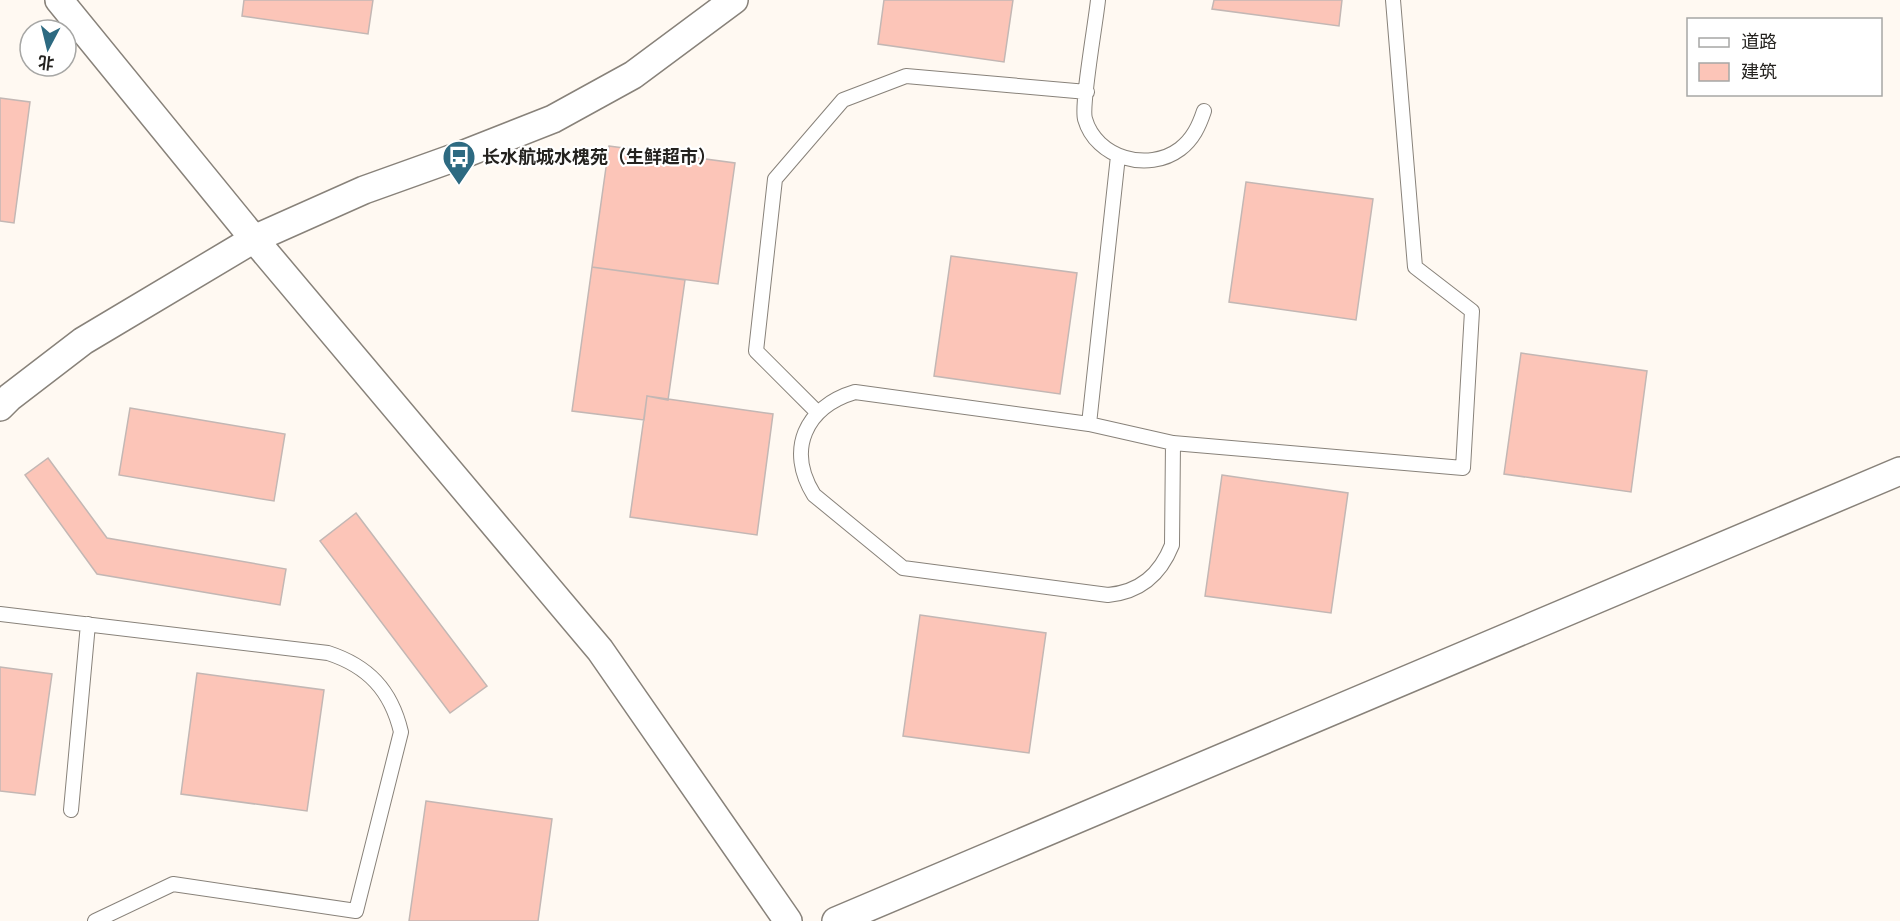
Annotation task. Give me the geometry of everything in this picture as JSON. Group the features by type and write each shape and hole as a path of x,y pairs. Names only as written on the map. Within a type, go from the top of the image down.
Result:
{"street":[{"path":"59,0 254,239 600,650 788,921"},
{"path":"0,407 83,341 254,239 364,190 553,119 633,75 734,0"},
{"path":"836,921 1900,471"}],"lane":[{"path":"1098,0 1084,117 1089,128 1105,147 1118,156 1149,161 1179,150 1190,139 1204,111"},
{"path":"1173,443 1172,545 1167,559 1158,572 1135,589 1122,594 1094,594 903,568 825,506 806,482 801,452 809,424 818,412 828,403 855,392 1089,424 1173,443 1463,468 1472,311 1415,267 1393,0"},
{"path":"818,412 756,351 775,179 843,100 906,76 1087,93"},
{"path":"1089,424 1118,156"},
{"path":"0,614 328,653 346,659 377,681 389,696 401,732 356,911 173,884 95,921"},
{"path":"71,810 88,624"}],"building":[{"path":"244,0 373,0 368,34 242,16"},
{"path":"884,0 1013,0 1004,62 878,44"},
{"path":"1214,0 1342,0 1339,26 1212,9"},
{"path":"0,98 30,102 14,223 0,221"},
{"path":"609,146 735,163 718,284 592,267"},
{"path":"1246,182 1373,199 1356,320 1229,302"},
{"path":"951,256 1077,273 1060,394 934,376"},
{"path":"592,267 685,280 668,400 647,396 644,420 572,411"},
{"path":"1521,353 1647,371 1631,492 1504,474"},
{"path":"647,396 773,414 757,535 630,517"},
{"path":"130,408 285,434 274,501 119,475"},
{"path":"48,458 107,538 286,569 280,605 97,574 25,475"},
{"path":"1222,475 1348,493 1331,613 1205,596"},
{"path":"356,513 487,686 450,713 320,541"},
{"path":"920,615 1046,633 1029,753 903,736"},
{"path":"0,667 52,674 35,795 0,791"},
{"path":"197,673 324,690 307,811 181,794"},
{"path":"426,801 552,819 538,921 409,921"}],"place":[{"name":"长水航城水槐苑（生鲜超市）","path":"459,186"}]}
